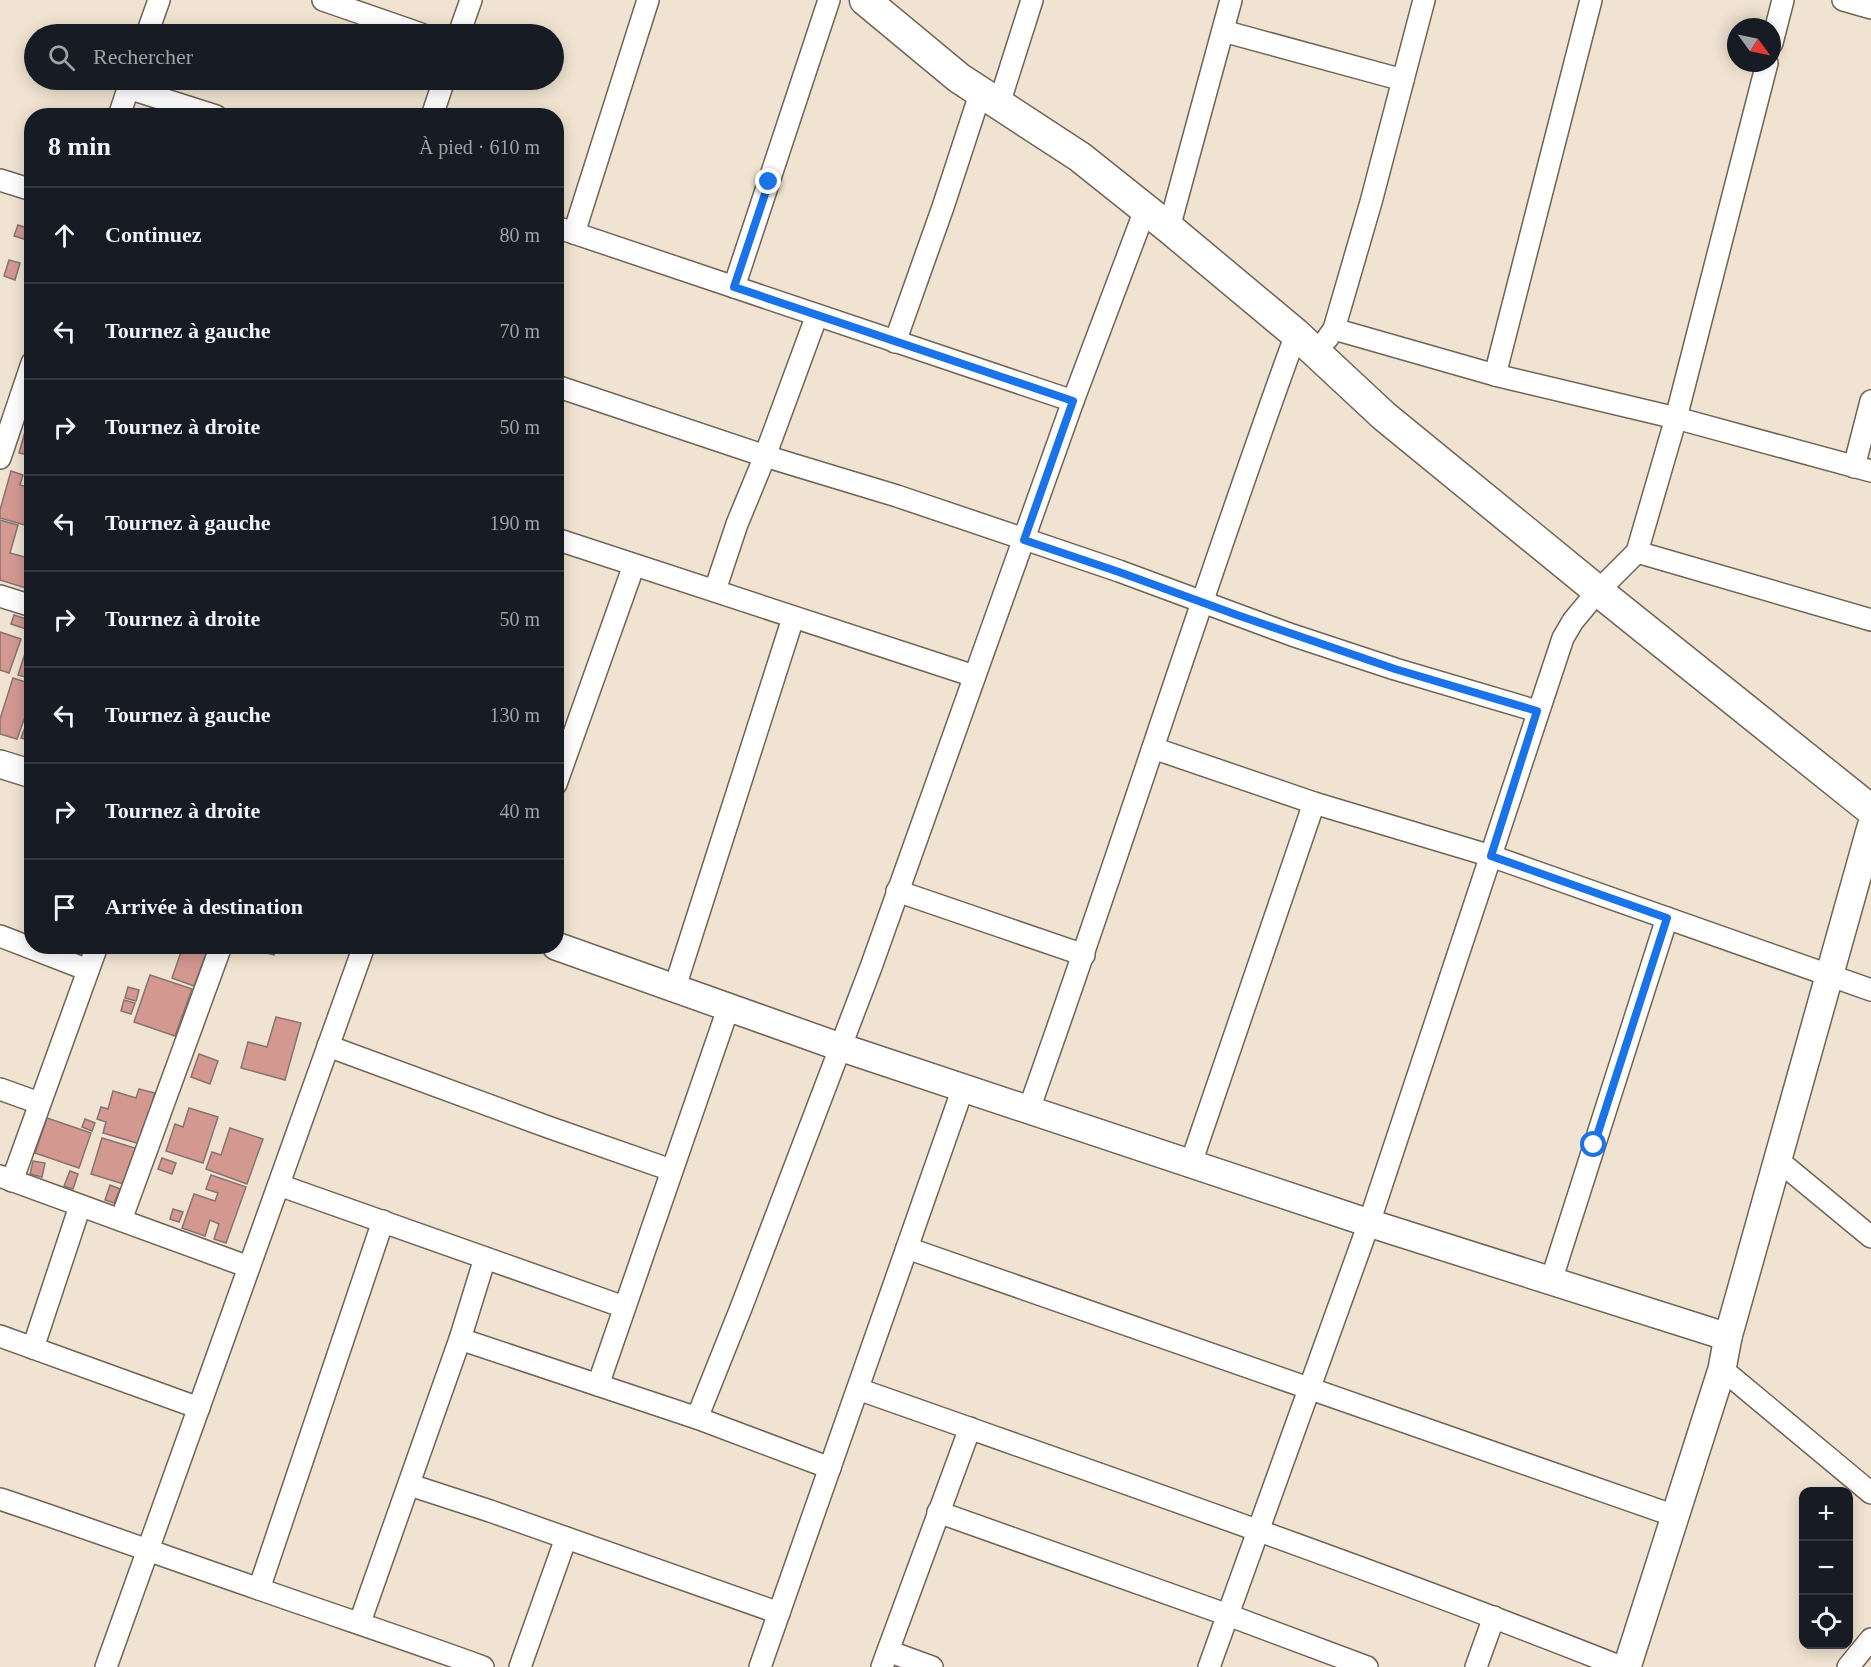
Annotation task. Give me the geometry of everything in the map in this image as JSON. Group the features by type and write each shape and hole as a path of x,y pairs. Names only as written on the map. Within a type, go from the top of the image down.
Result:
{"main road":[{"path":"865,0 959,78 1080,157 1169,228 1296,334 1384,416 1871,810"}],"street":[{"path":"151,24 159,0"},
{"path":"323,0 392,24"},
{"path":"463,24 471,0"},
{"path":"648,0 565,230 1073,401"},
{"path":"734,287 829,0"},
{"path":"895,342 943,207 1032,0"},
{"path":"1169,228 1231,0"},
{"path":"1320,356 1334,329 1371,202 1424,0"},
{"path":"1495,375 1591,0"},
{"path":"1778,18 1783,0"},
{"path":"1843,0 1871,8"},
{"path":"1223,31 1403,80"},
{"path":"1209,1667 1369,1223 1563,638 1573,621 1598,591 1636,552 1676,418 1765,72"},
{"path":"122,108 128,90"},
{"path":"146,90 194,108"},
{"path":"435,108 441,90"},
{"path":"0,180 24,188"},
{"path":"696,1419 741,1308 840,1047 1073,401 1145,210"},
{"path":"715,590 737,524 765,456 817,315"},
{"path":"1334,329 1495,375 1676,418 1862,469 1871,401"},
{"path":"1029,1109 1084,955 1201,602 1296,334"},
{"path":"0,458 24,387"},
{"path":"564,389 765,456 897,496 1395,669 1537,711"},
{"path":"564,542 974,676"},
{"path":"1636,552 1871,620"},
{"path":"564,762 634,565"},
{"path":"0,596 24,604"},
{"path":"675,987 793,618"},
{"path":"1153,748 1314,803 1491,856 1871,990"},
{"path":"0,764 24,772"},
{"path":"1191,1163 1314,803"},
{"path":"1627,1667 1722,1370 1728,1337 1871,827"},
{"path":"897,891 1084,955"},
{"path":"1551,1281 1667,918"},
{"path":"0,936 24,945"},
{"path":"564,949 840,1047 1369,1223 1728,1337"},
{"path":"47,954 88,970"},
{"path":"94,954 39,1103 6,1178 249,1267"},
{"path":"121,1220 218,954"},
{"path":"106,1667 361,954"},
{"path":"598,1385 729,1006"},
{"path":"328,1046 671,1170"},
{"path":"760,1667 963,1088"},
{"path":"0,1089 39,1103"},
{"path":"1779,1161 1871,1238"},
{"path":"279,1185 624,1307"},
{"path":"33,1348 80,1206"},
{"path":"259,1589 383,1221"},
{"path":"908,1248 1675,1516"},
{"path":"360,1622 410,1485 485,1258"},
{"path":"0,1336 199,1408"},
{"path":"460,1339 696,1419 830,1468"},
{"path":"1722,1370 1871,1493"},
{"path":"858,1389 1259,1530 1494,1617 1621,1667"},
{"path":"932,1667 885,1659 970,1428"},
{"path":"410,1485 779,1613"},
{"path":"0,1499 360,1622 483,1667"},
{"path":"938,1512 1367,1667"},
{"path":"520,1667 566,1538"},
{"path":"1476,1667 1494,1617"},
{"path":"1848,1667 1871,1639"}],"building":[{"path":"18,225 24,227 24,239 14,236"},
{"path":"9,260 20,263 15,280 4,276"},
{"path":"24,435 24,454 19,453"},
{"path":"11,471 23,475 20,485 24,486 24,525 0,518 0,510"},
{"path":"0,520 18,525 10,553 24,557 24,588 0,580"},
{"path":"14,615 24,618 24,628 11,624"},
{"path":"0,632 21,639 9,673 0,670"},
{"path":"24,657 24,677 18,675"},
{"path":"13,678 24,681 24,719 17,739 0,734 0,719"},
{"path":"180,954 206,954 194,986 172,978"},
{"path":"150,975 192,989 175,1036 134,1022"},
{"path":"128,987 139,990 136,1001 125,998"},
{"path":"124,1000 135,1003 131,1014 121,1011"},
{"path":"276,1017 301,1023 285,1080 241,1068 248,1042 267,1047"},
{"path":"199,1054 218,1061 210,1084 191,1077"},
{"path":"139,1089 155,1093 140,1144 103,1133 106,1122 97,1119 101,1107 108,1109 113,1091 136,1098"},
{"path":"189,1108 218,1117 203,1163 166,1151 175,1124 183,1127"},
{"path":"47,1118 91,1133 79,1168 35,1153"},
{"path":"85,1119 95,1123 92,1131 82,1127"},
{"path":"230,1128 263,1139 247,1184 206,1169 212,1152 221,1155"},
{"path":"102,1138 138,1149 127,1185 91,1174"},
{"path":"162,1158 176,1163 172,1174 158,1169"},
{"path":"33,1161 45,1163 42,1177 30,1174"},
{"path":"70,1171 78,1174 73,1189 64,1186"},
{"path":"211,1175 246,1187 226,1243 214,1239 219,1224 210,1220 205,1236 182,1228 194,1194 215,1201 218,1193 206,1189"},
{"path":"110,1185 120,1189 114,1203 105,1200"},
{"path":"173,1209 183,1212 179,1222 170,1219"}],"route":[{"path":"769,182 734,287 1073,401 1024,540 1395,669 1537,711 1491,856 1667,918 1594,1145"}]}
